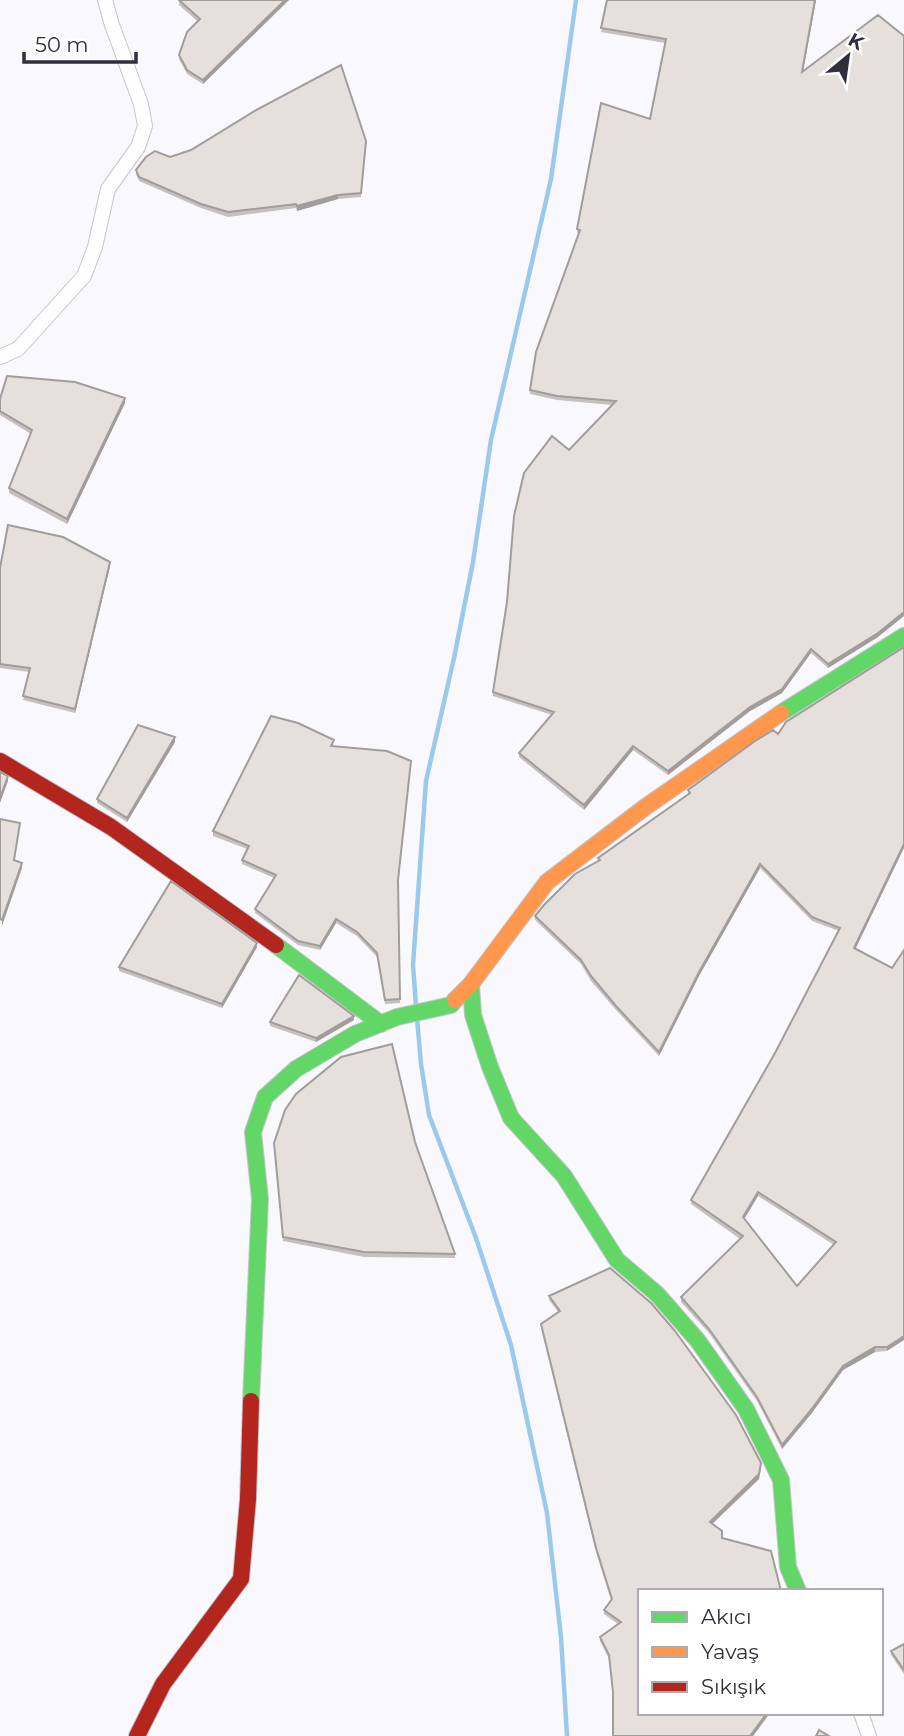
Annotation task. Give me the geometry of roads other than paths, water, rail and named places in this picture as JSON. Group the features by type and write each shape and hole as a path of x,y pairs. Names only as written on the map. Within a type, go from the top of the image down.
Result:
{"street":[{"path":"0,356 18,349 84,276 95,247 108,188 138,147 145,126 141,104 105,0"},
{"path":"137,1736 163,1685 241,1578 248,1499 259,1244 260,1199 253,1132 265,1097 296,1069 355,1034 397,1017 451,1005 471,984 547,882 748,734 904,636"},
{"path":"0,761 122,834 253,927 381,1024"},
{"path":"471,984 473,1015 511,1118 564,1176 617,1260 657,1294 698,1341 746,1409 781,1480 788,1567 797,1589"},
{"path":"862,1715 869,1736"}],"waterway":[{"path":"416,1006 413,965 426,781 473,562 491,440 551,179 576,0"},
{"path":"417,1018 429,1115 476,1238 511,1345 547,1513 561,1637 567,1736"}]}
